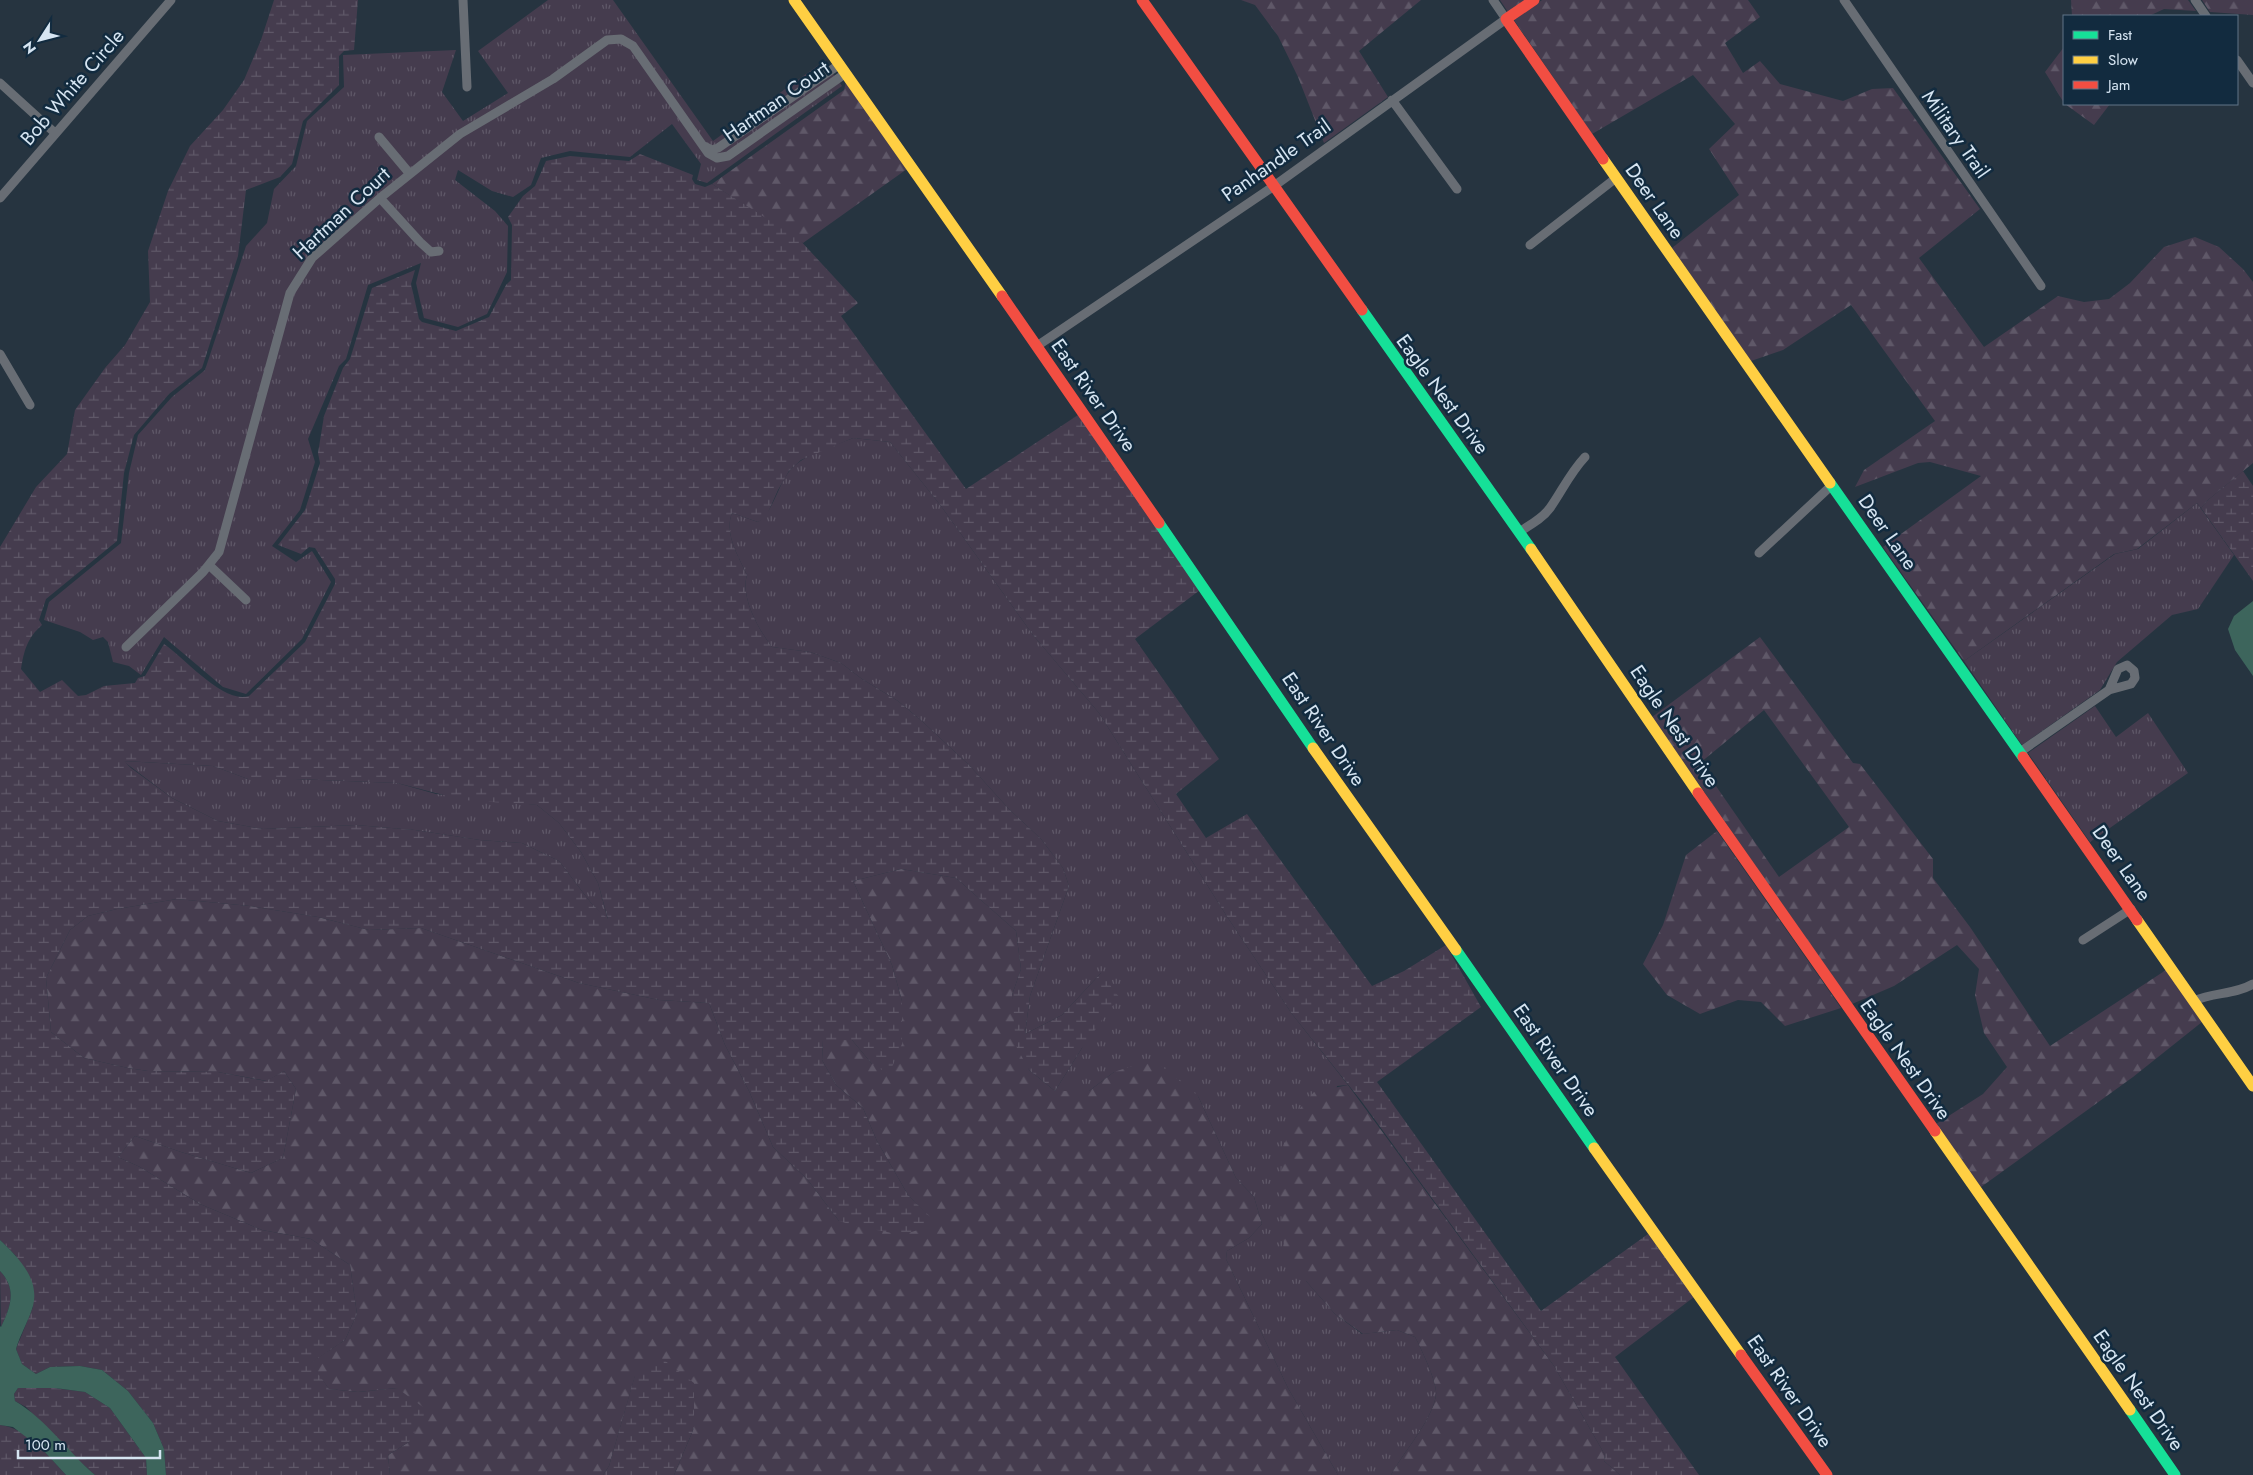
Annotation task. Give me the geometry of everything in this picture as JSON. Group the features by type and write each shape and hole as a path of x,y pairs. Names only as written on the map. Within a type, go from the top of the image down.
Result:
{"street":[{"name":"Bob White Circle","path":"0,198 171,0"},
{"path":"463,0 467,87"},
{"name":"East River Drive","path":"794,0 1037,346 1345,794 1430,912 1638,1212 1827,1475"},
{"name":"Eagle Nest Drive","path":"1142,0 1425,403 1519,532 1797,936 2175,1475"},
{"name":"Deer Lane","path":"1493,0 1616,178 2131,909 2253,1086"},
{"name":"Panhandle Trail","path":"1037,346 1274,186 1534,0"},
{"name":"Military Trail","path":"1844,0 2041,286"},
{"path":"2195,0 2205,15"},
{"name":"Hartman Court","path":"126,646 209,565 219,552 225,537 290,293 312,258 380,198 460,134 553,78 601,43 614,38 628,42 633,46 702,144 714,157 724,158 843,68"},
{"path":"2238,61 2253,83"},
{"path":"0,83 55,133"},
{"path":"1392,100 1457,189"},
{"path":"379,137 410,174"},
{"path":"1530,244 1616,178"},
{"path":"380,198 431,252 439,251"},
{"path":"0,354 30,406"},
{"path":"1519,532 1536,522 1549,509 1571,472 1585,457"},
{"path":"1759,553 1832,485"},
{"path":"209,565 246,600"},
{"path":"2020,752 2109,690"},
{"path":"2083,940 2131,909"},
{"path":"2194,1001 2208,995 2234,992 2253,984"}],"green space":[{"path":"274,0 358,0 354,50 344,51 339,56 339,85 303,121 292,164 280,177 246,190 238,256 202,368 169,394 134,435 124,473 117,541 46,599 39,620 42,625 27,645 21,669 40,692 62,680 78,696 86,695 104,686 135,683 138,678 145,676 164,644 216,687 239,697 249,696 305,642 335,584 335,579 315,548 309,547 301,554 278,545 305,510 320,463 318,453 324,416 343,368 350,359 372,288 415,270 411,284 419,319 422,322 456,331 489,317 506,285 511,280 512,225 508,217 523,196 535,186 546,161 570,156 629,161 640,154 693,175 692,179 695,184 705,187 712,184 798,238 858,303 841,316 966,489 1078,415 1200,590 1135,639 1219,759 1176,794 1206,838 1247,814 1372,986 1404,971 1446,945 1481,1007 1377,1082 1541,1311 1648,1234 1694,1297 1615,1357 1699,1475 1620,1475 1604,1461 1605,1455 1554,1366 1362,1102 1292,1014 1226,915 1099,713 1033,635 941,506 890,442 853,438 801,460 789,471 766,517 758,522 732,513 730,521 731,537 747,575 746,593 752,613 772,647 810,652 841,663 862,679 898,701 970,766 1008,808 1041,839 1063,868 1069,886 1030,996 1025,1034 1062,1015 1101,973 1119,997 1082,1048 1055,1091 1029,1070 1016,1046 1012,995 1021,969 1016,931 956,878 901,869 853,881 892,965 902,1001 902,1044 889,1074 872,1064 852,1040 823,1040 822,1060 836,1085 863,1108 877,1141 908,1195 937,1224 902,1235 839,1221 807,1179 773,1147 749,1091 725,1045 709,1003 659,1000 579,983 421,928 369,930 318,917 250,906 177,899 88,916 70,930 46,978 51,1032 84,1058 128,1068 148,1071 218,1072 266,1081 284,1071 296,1089 283,1158 251,1173 135,1136 118,1157 140,1167 200,1204 262,1230 311,1239 350,1265 357,1314 345,1340 311,1363 329,1389 358,1392 397,1388 427,1410 409,1442 388,1455 390,1475 166,1475 164,1449 153,1423 128,1391 102,1370 80,1366 50,1367 36,1374 22,1364 16,1349 33,1307 16,1256 0,1240 0,547 36,487 67,454 75,410 105,368 125,345 150,302 148,251 168,191 190,146 223,110 244,80 261,40","holes":["124,761 213,766 248,779 397,783 463,800 537,805 559,823 581,852 598,883 608,919 591,903 559,861 522,843 480,840 415,830 356,825 263,829 218,821 172,798"]},
{"path":"548,0 613,0 713,141 824,61 842,86 707,183 697,180 701,164 672,124 630,157 570,151 541,158 531,185 513,197 492,191 458,170 455,180 495,211 508,226 507,272 487,314 458,327 424,318 416,283 421,263 368,285 346,359 339,366 308,439 315,462 300,510 272,546 296,562 312,551 331,582 302,639 246,694 223,687 164,637 141,675 129,666 113,662 108,642 103,637 93,640 80,632 44,620 49,602 121,543 129,473 138,435 172,397 205,370 246,246 267,223 274,189 296,166 307,121 344,87 343,55 456,50 442,92 463,121 508,93 478,51"},
{"path":"1241,0 1421,0 1359,51 1388,97 1324,143 1298,77 1278,36 1255,5"},
{"path":"1500,0 1525,0 1508,12"},
{"path":"1542,0 1748,0 1760,17 1725,43 1743,73 1760,61 1780,84 1843,101 1872,89 1893,88 1980,209 1919,258 1984,347 2058,296 2084,302 2109,299 2130,283 2164,247 2195,237 2219,247 2243,269 2253,282 2253,463 2201,508 2197,503 2137,549 2114,554 1964,661 1883,547 1981,476 1930,462 1918,463 1855,487 1864,470 1935,421 1851,305 1783,350 1751,361 1672,248 1739,195 1709,149 1735,124 1693,75 1592,134 1514,20"},
{"path":"2071,0 2188,0 2196,11 2164,9 2151,15 2072,15"},
{"path":"2202,0 2253,0 2253,15 2210,12"},
{"path":"2063,48 2063,101 2045,72"},
{"path":"846,82 907,169 803,243 712,184 844,90"},
{"path":"2066,105 2109,105 2094,125"},
{"path":"853,438 890,442 941,506 1033,635 1099,713 1226,915 1292,1014 1348,1085 1337,1086 1306,1281 1335,1314 1362,1334 1397,1330 1415,1337 1425,1357 1432,1375 1436,1395 1429,1415 1391,1475 1338,1475 1288,1388 1226,1259 1227,1251 1249,1238 1262,1224 1254,1197 1236,1178 1198,1096 1114,1072 1089,1091 1055,1091 1082,1048 1101,973 1062,1015 1025,1034 1030,996 1069,886 1063,868 1041,839 1008,808 970,766 898,701 862,679 841,663 810,652 772,647 757,623 748,603 746,593 747,575 731,537 730,521 732,513 758,522 771,506 784,479 794,466 809,456"},
{"path":"2243,471 2253,486 2253,581 2201,508"},
{"path":"2197,503 2234,555 2198,609 2172,615 2117,662 2100,690 2022,745 1964,661 2115,554 2138,549"},
{"path":"1760,637 1853,763 1860,764 1933,859 1933,878 1970,927 2050,1046 2166,970 2202,1022 2133,1077 1981,1187 1936,1124 1983,1094 2007,1067 1984,1033 1975,995 1979,969 1957,945 1894,986 1852,1004 1652,717","holes":["1764,710 1849,827 1779,877 1700,763"]},
{"path":"2095,706 2116,737 2148,713 2188,773 2090,842 2028,753"},
{"path":"123,761 213,766 248,779 397,783 436,794 537,805 559,823 581,852 598,883 608,920 591,903 559,861 522,843 480,840 415,830 356,825 263,829 218,821 172,798"},
{"path":"1717,831 1841,1008 1785,1026 1761,1002 1738,1000 1700,1014 1667,995 1643,964 1663,925 1686,855"},
{"path":"901,869 956,878 1016,931 1021,969 1012,995 1029,1070 1055,1091 1089,1091 1114,1072 1153,1059 1198,1096 1236,1178 1254,1197 1262,1224 1249,1238 1227,1251 1226,1259 1288,1388 1338,1475 674,1475 694,1428 635,1376 609,1466 603,1475 390,1475 388,1455 409,1442 397,1388 358,1392 329,1389 310,1363 345,1340 357,1314 350,1265 311,1239 262,1230 200,1204 140,1167 118,1157 135,1136 251,1173 283,1158 296,1089 284,1071 267,1081 218,1072 148,1071 128,1068 84,1058 51,1032 46,978 70,930 88,916 177,899 250,906 318,917 369,930 421,928 579,983 659,1000 709,1003 725,1045 749,1091 773,1147 807,1179 839,1221 936,1224 908,1195 877,1141 863,1108 836,1085 822,1060 823,1040 852,1040 872,1064 902,1001 892,965 853,881"},
{"path":"1348,1085 1554,1366 1605,1455 1604,1461 1620,1475 1391,1475 1429,1415 1436,1395 1432,1375 1421,1349 1415,1337 1397,1330 1363,1334 1335,1314 1306,1281 1284,1246 1279,1190 1284,1146 1296,1113 1314,1092"},
{"path":"0,1271 9,1284 11,1298 1,1327"},
{"path":"660,1357 694,1383 694,1428 674,1475 603,1475 609,1466 635,1375"},
{"path":"18,1388 54,1388 85,1392 110,1408 146,1458 147,1475 95,1475 26,1407 15,1401 14,1394"},
{"path":"0,1425 10,1427 28,1437 66,1475 0,1475"}],"shaded area":[{"path":"2253,601 2253,676 2235,650 2228,629 2234,616"},
{"path":"0,1240 26,1269 33,1287 33,1306 16,1349 22,1364 36,1374 50,1367 80,1366 102,1370 128,1391 153,1423 164,1449 166,1475 147,1475 146,1458 110,1408 85,1392 55,1388 18,1388 14,1394 15,1401 47,1426 95,1475 66,1475 43,1450 13,1427 0,1425 0,1326 10,1305 11,1298 9,1284 0,1271"}],"traffic: fast":[{"path":"1362,310 1531,549"},
{"path":"1830,483 2023,757"},
{"path":"1159,523 1313,748"},
{"path":"1456,950 1594,1148"},
{"path":"2130,1410 2175,1475"}],"traffic: slow":[{"path":"794,0 1002,296"},
{"path":"1603,159 1830,483"},
{"path":"1531,549 1698,793"},
{"path":"1313,748 1456,950"},
{"path":"2137,920 2253,1086"},
{"path":"1935,1131 2130,1410"},
{"path":"1594,1148 1741,1355"}],"traffic: jam":[{"path":"1142,0 1362,310"},
{"path":"1534,0 1506,19 1603,159"},
{"path":"1002,296 1159,523"},
{"path":"2023,757 2137,920"},
{"path":"1698,793 1935,1131"},
{"path":"1741,1355 1827,1475"}]}
